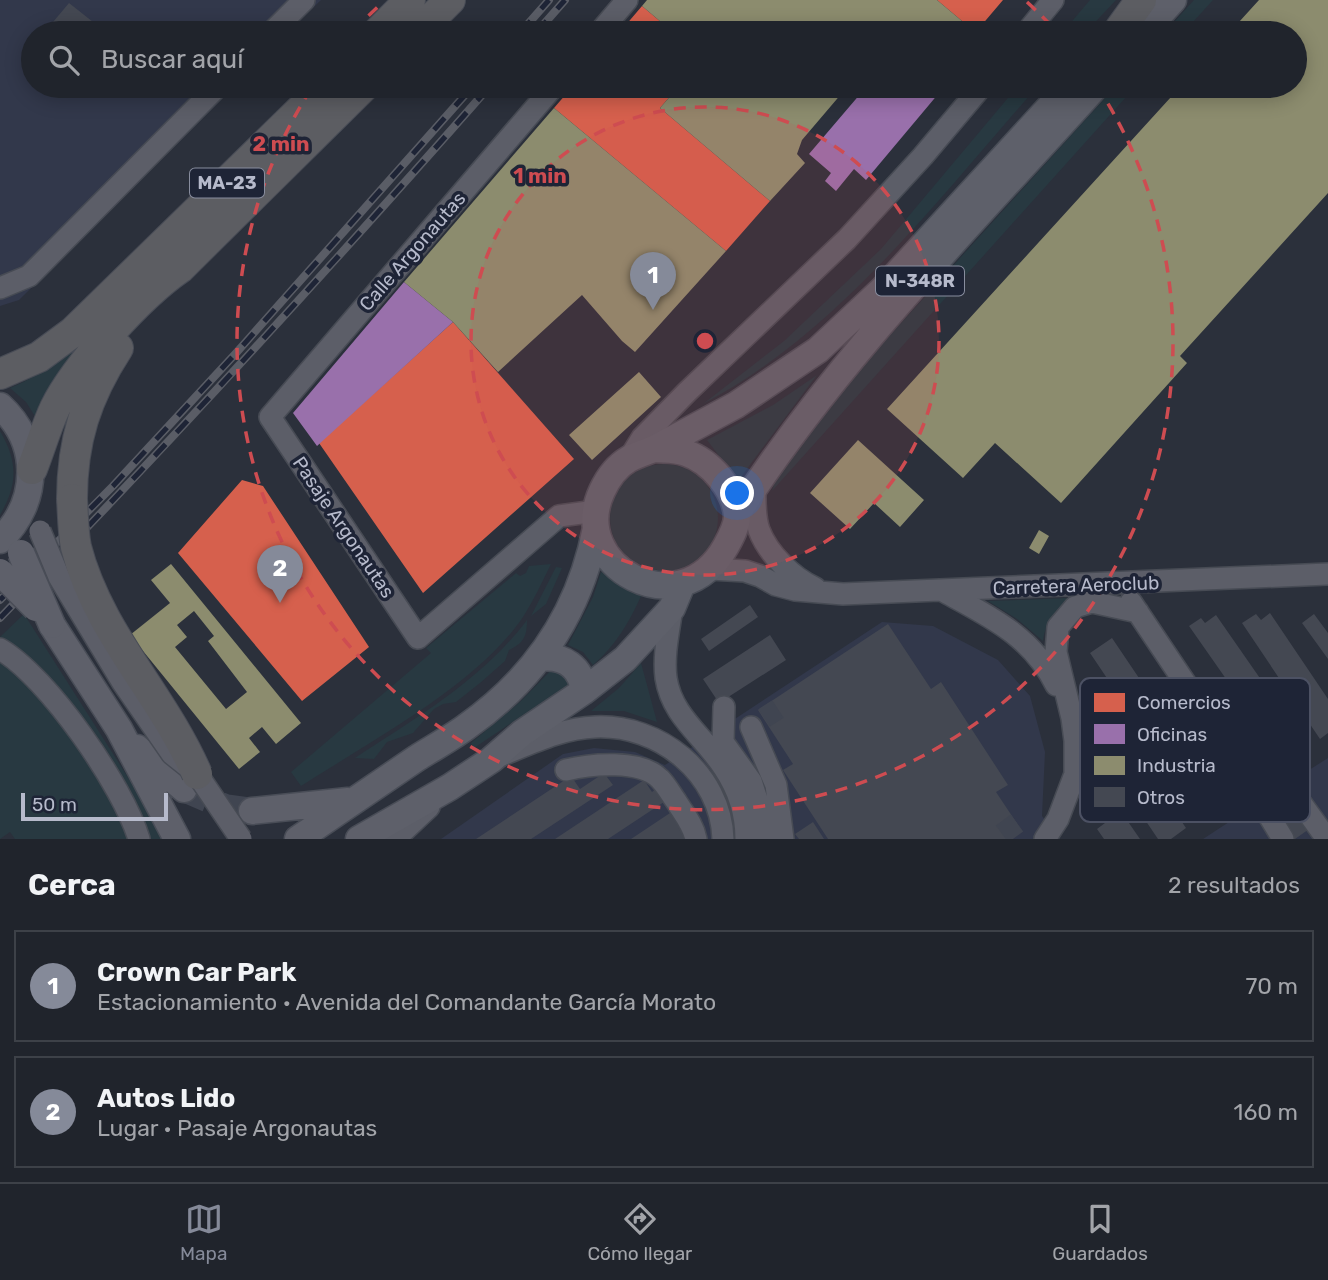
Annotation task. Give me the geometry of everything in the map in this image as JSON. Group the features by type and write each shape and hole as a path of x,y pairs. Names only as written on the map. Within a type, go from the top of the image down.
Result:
{"highway":[{"path":"389,21 410,0"},
{"path":"428,21 450,0"},
{"path":"1132,21 1141,0"},
{"name":"MA-23","path":"0,373 39,357 73,332 313,98"},
{"name":"MA-23","path":"31,479 55,408 98,347 161,281 180,268 352,98"},
{"path":"180,268 169,287 122,341 99,378 83,416 75,447 72,499 76,545 86,579 119,646 184,744 190,781"}],"main road":[{"path":"1136,21 1153,0"},
{"path":"1143,21 1173,0"},
{"name":"N-348R","path":"690,430 736,405 818,351 883,289 1058,98"},
{"name":"N-348R","path":"596,519 604,551 620,570 638,581 677,596 710,569 726,547 736,519 755,486 785,440 830,385 1085,98"},
{"path":"0,406 12,417 26,441 31,479 11,540 52,625 119,729 177,839"},
{"path":"298,839 466,727 505,696 540,658 562,625 579,590 590,561 600,495 607,479 629,459 690,430"},
{"path":"654,449 683,452 699,459 717,474 729,492 736,519"},
{"path":"0,572 52,625"},
{"path":"359,839 394,829 584,691 625,659 677,596"},
{"path":"540,658 552,656 568,662 583,680 584,691"},
{"path":"119,729 163,773 190,781"},
{"path":"252,811 307,807 356,799"}],"street":[{"path":"283,21 304,0"},
{"path":"609,21 627,0"},
{"path":"1036,21 1053,0"},
{"path":"0,288 29,276 206,98"},
{"name":"Calle Argonautas","path":"270,417 544,98"},
{"path":"629,459 642,438 687,392 848,239 972,98"},
{"path":"687,392 684,404 699,459"},
{"name":"Pasaje Argonautas","path":"270,417 418,638 559,516 596,519"},
{"path":"31,479 40,531 59,578 123,683 190,781 241,839"},
{"name":"Carretera Aeroclub","path":"755,486 755,515 760,532 770,549 797,580"},
{"name":"Carretera Aeroclub","path":"736,519 766,558 797,580 824,592"},
{"name":"Carretera Aeroclub","path":"710,569 745,571 795,590 843,593 1328,574"},
{"path":"1118,583 1182,678"},
{"path":"941,590 1002,623 1045,663 1072,718"},
{"path":"677,596 666,652 666,677 673,702 682,719 723,767 738,793 746,824 746,839"},
{"path":"1045,839 1058,820 1075,774 1072,718 1055,652 1058,626 1074,607 1092,602 1138,612"},
{"path":"0,649 16,658 47,688 69,718 134,822 138,839"},
{"path":"762,839 760,809 751,781 723,742 723,716 757,723 776,785 783,839"},
{"path":"491,760 555,734 593,727 630,730 650,736 673,749 695,768 717,805 723,839"},
{"path":"566,770 586,765 608,764 643,770 659,777 693,825 696,839"},
{"path":"1310,815 1327,839"},
{"path":"1273,822 1283,839"},
{"path":"367,839 394,829"}],"shaded area":[{"path":"0,0 321,0 299,21 21,21 21,98 223,98 19,300 0,306"},
{"path":"1090,0 1116,0 1096,21 1072,21"},
{"path":"1194,0 1213,0 1194,21 1175,21"},
{"path":"1008,98 1028,98 924,217 842,302 752,375 703,404 784,341 881,249"},
{"path":"1105,98 1125,98 772,491 777,473 808,429"},
{"path":"112,317 38,421 26,402 10,388 52,366"},
{"path":"817,375 738,481 707,440 773,405"},
{"path":"0,431 10,453 14,473 10,493 0,515"},
{"path":"664,464 685,468 702,480 714,497 718,518 714,539 702,556 685,568 664,572 643,568 626,556 614,539 610,518 614,497 626,480 643,468"},
{"path":"551,564 523,617 479,666 390,731 301,786 291,772 431,653 426,648 516,573 520,576 526,573 529,566"},
{"path":"556,567 562,568 546,604 531,616"},
{"path":"601,572 641,596 621,634 593,665 583,652 568,645 593,597"},
{"path":"1070,598 1052,617 1043,641 1017,619 988,601"},
{"path":"24,614 161,829 163,839 15,839 10,832 0,839 0,637"},
{"path":"527,620 521,642 509,650 505,661 480,683 456,702 434,709 413,733 387,742 374,759 355,758 424,713 469,679 509,642"},
{"path":"882,622 933,626 998,660 1030,696 1045,752 1042,816 1059,839 441,839 563,754 594,748 635,752 665,765"},
{"path":"641,663 657,722 624,711 591,711 619,688"},
{"path":"556,665 567,671 569,684 474,748 471,743 521,701"},
{"path":"1328,758 1328,839 1203,839 1229,822 1310,822 1310,769"}],"building: Comercios":[{"path":"937,0 1003,0 985,21 962,21"},
{"path":"642,6 660,21 629,21"},
{"path":"563,98 669,98 660,108 770,201 726,251 554,108"},
{"path":"453,322 574,459 423,593 319,443"},
{"path":"242,480 263,486 369,647 302,701 178,553"}],"building: Oficinas":[{"path":"857,98 935,98 866,180 854,169 836,191 825,181 831,173 809,154"},
{"path":"404,282 453,322 317,446 293,413"}],"building: Industria":[{"path":"647,0 937,0 962,21 660,21 642,6"},
{"path":"1259,0 1328,0 1328,193 1180,356 1187,363 1061,503 995,443 963,478 887,409 1170,98 1307,98 1307,21 1240,21"},
{"path":"669,98 838,98 802,140 797,154 805,163 770,201 660,108"},
{"path":"554,108 726,251 635,352 582,295 498,372 453,322 404,282"},
{"path":"639,372 661,397 592,460 569,435"},
{"path":"858,440 924,500 900,527 874,503 850,529 810,493"},
{"path":"1039,530 1049,536 1039,554 1029,548"},
{"path":"171,564 301,723 276,744 262,727 249,738 260,752 239,769 130,635 170,603 151,580","holes":["194,611 214,636 208,641 247,692 226,709 175,647 187,637 177,625"]}],"building: Otros":[{"path":"69,3 92,21 54,21"},
{"path":"750,605 758,617 709,651 701,639"},
{"path":"1270,613 1328,699 1328,733 1320,739 1310,724 1310,678 1279,678 1242,623 1256,614 1261,620"},
{"path":"1314,614 1328,633 1328,659 1302,623"},
{"path":"1216,615 1260,678 1225,678 1189,626 1201,618 1205,623"},
{"path":"888,624 931,689 941,682 1008,785 996,792 1022,831 1009,839 828,839 783,770 793,764 758,710"},
{"path":"770,635 786,660 719,703 703,679"},
{"path":"1112,638 1139,678 1107,678 1090,653"},
{"path":"604,773 613,785 531,839 476,839 571,776 580,789"},
{"path":"644,780 652,792 658,787 667,800 608,839 555,839"},
{"path":"1310,803 1322,820 1295,839 1277,839 1264,822 1310,822"},
{"path":"673,811 690,835 684,839 631,839"},
{"path":"813,822 824,839 799,839 795,834"},
{"path":"1106,822 1128,822 1140,839 1104,839 1097,829"},
{"path":"1147,822 1182,822 1186,828 1171,839 1158,839"}],"tunnel":[{"path":"764,718 778,709"},
{"path":"184,789 225,807 252,811"},
{"path":"1002,834 1017,823"}],"railway":[{"path":"531,21 549,0"},
{"path":"547,21 565,0"},
{"path":"0,600 113,486 237,352 462,98"},
{"path":"0,618 248,355 479,98"}],"place":[{"name":"Crown Car Park","path":"653,310"},
{"name":"Autos Lido","path":"280,603"}]}
